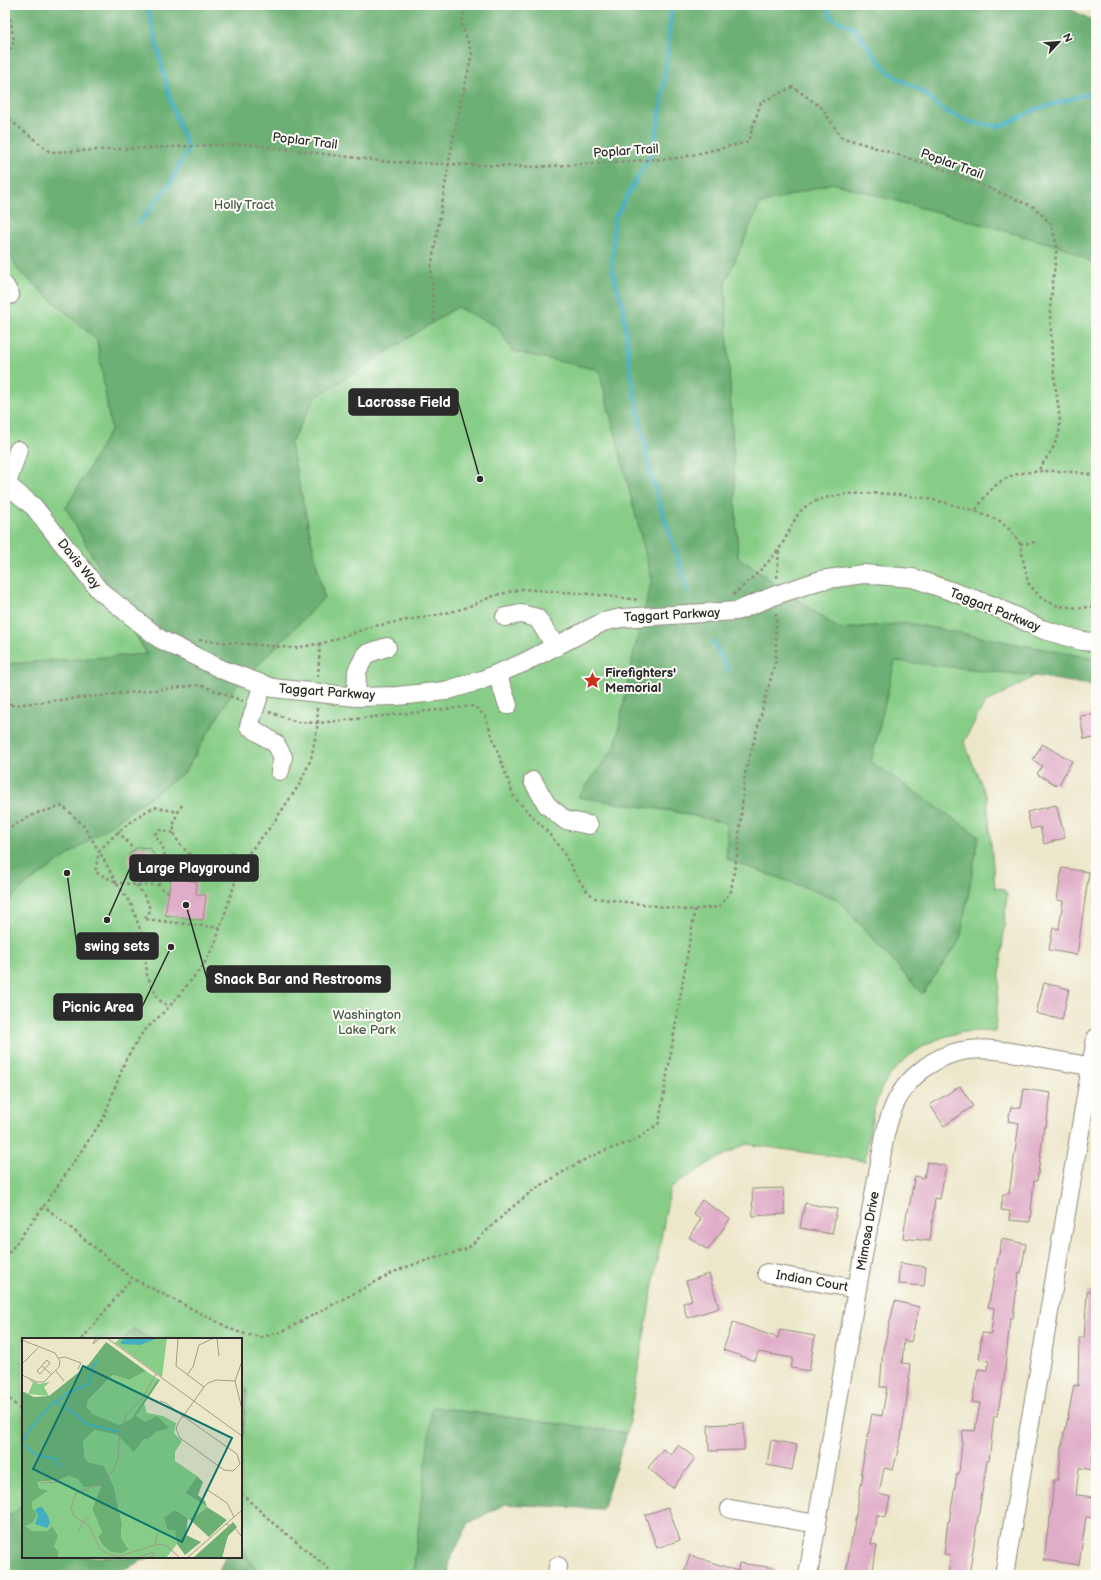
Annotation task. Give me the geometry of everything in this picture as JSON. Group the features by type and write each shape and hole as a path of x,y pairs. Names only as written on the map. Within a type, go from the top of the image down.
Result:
{"street":[{"path":"6,484 18,450"},
{"name":"Davis Way","path":"6,484 34,507 99,590 160,639"},
{"name":"Taggart Parkway","path":"160,639 223,670 273,688 356,697 397,696 445,690 482,680 523,664 603,622 620,618 737,611 776,595 821,580 863,574 913,578 994,606 1041,629 1082,641 1096,642"},
{"path":"505,617 521,614 537,618 556,647"},
{"path":"356,697 357,670 366,654 387,647"},
{"path":"497,674 508,705"},
{"path":"263,684 249,726 276,744 283,757 280,771"},
{"path":"533,781 547,804 565,820 589,825"},
{"path":"1004,1575 1093,1067 1096,1038"},
{"name":"Mimosa Drive","path":"808,1575 857,1289 888,1124 896,1102 908,1082 926,1066 955,1052 966,1050 979,1049 1008,1051 1093,1067"},
{"name":"Indian Court","path":"767,1273 857,1289"},
{"path":"730,1509 817,1524"}],"path":[{"path":"5,61 14,41 8,5"},
{"path":"434,322 431,269 448,164 472,54 461,23 467,5"},
{"name":"Poplar Trail","path":"5,116 50,152 161,146 245,144 389,162 536,167 680,158 748,142 762,102 792,87 822,108 841,138 940,168 1034,207 1051,224 1057,246 1050,308 1052,358 1060,421 1059,434 1053,448 1038,471"},
{"path":"975,511 991,489 1008,477 1038,471 1087,473 1096,476"},
{"path":"729,598 751,580 779,549 800,512 812,502 834,495 892,494 934,500 975,511 1000,521 1011,531 1020,544 1028,583 1042,599 1058,606 1080,608 1096,606"},
{"path":"1020,544 1036,542"},
{"path":"776,584 779,549"},
{"path":"192,640 296,648 327,642 374,626 442,614 465,608 496,595 522,590 591,594 644,600"},
{"path":"5,706 200,685 297,722 318,724 474,706 485,716 514,797 561,848 585,889 595,898 687,910 719,907 731,891 738,848 745,774 776,659 776,605"},
{"path":"5,692 10,706"},
{"path":"5,1258 44,1206 103,1119 126,1059 139,1037 169,1007 203,966 215,944 242,861 272,825 299,785 311,759 318,724"},
{"path":"182,805 173,823 174,833 179,843 183,847 196,858 206,863 223,859 232,852 242,861"},
{"path":"6,828 36,813 63,806 83,826 132,906 144,941 147,975 158,999 169,1007"},
{"path":"169,892 162,889 159,885 135,885 116,882 95,872 99,851 118,831 136,817 154,807 178,812"},
{"path":"159,885 164,853 162,846 156,839 155,834 160,830 174,833"},
{"path":"118,831 134,850"},
{"path":"135,885 148,903 150,911 144,919"},
{"path":"44,1206 132,1278 235,1331 263,1337 285,1330 398,1270 467,1249 510,1209 532,1191 590,1158 636,1140 659,1123 695,909"},
{"path":"137,919 220,928"},
{"path":"83,1338 132,1278"},
{"path":"5,1395 22,1411"},
{"path":"242,1494 273,1523 327,1567 332,1575"}],"green space":[{"name":"Holly Tract","path":"5,5 1062,5 1096,22 1096,264 1063,247 832,183 760,204 725,283 738,557 839,629 907,623 1096,659 1096,686 1035,676 895,661 871,762 979,836 960,940 922,994 837,899 727,859 726,823 672,811 578,797 615,747 635,647 652,580 599,370 512,351 498,327 457,307 316,397 290,443 324,598 234,689 185,772 23,887 5,905 5,664 147,654 66,508 111,429 97,340 18,270 5,244"},
{"path":"832,183 1063,247 1096,264 1096,659 907,623 839,629 738,557 725,283 760,204"},
{"path":"5,244 18,270 97,340 111,429 66,508 147,655 5,664"},
{"name":"Washington Lake Park","path":"457,307 498,327 512,351 599,370 652,580 635,647 615,747 579,797 672,811 727,823 727,859 837,899 922,994 960,940 978,836 871,762 895,660 1035,676 984,704 964,742 987,798 995,888 1003,889 1007,894 995,1032 973,1031 952,1034 927,1045 904,1060 894,1070 880,1092 872,1117 865,1161 746,1144 713,1161 670,1188 627,1433 433,1407 413,1575 258,1575 242,1548 242,1443 247,1390 242,1387 242,1338 150,1338 133,1329 124,1338 22,1338 22,1507 5,1519 5,905 23,887 185,772 234,689 324,598 290,443 316,397"},
{"path":"133,1329 150,1338 124,1338"},
{"path":"242,1387 247,1390 242,1443"},
{"path":"432,1407 627,1433 602,1509 505,1504 469,1523 449,1562 449,1575 413,1575"},
{"path":"22,1507 22,1558 148,1558 111,1575 5,1575 5,1519"},
{"path":"242,1548 258,1575 218,1575 225,1558 242,1558"}],"building":[{"path":"1096,714 1096,738 1084,739 1080,716"},
{"path":"1042,744 1072,761 1058,786 1037,774 1042,766 1033,760"},
{"path":"1056,805 1065,838 1044,844 1040,827 1031,829 1027,812"},
{"path":"138,847 150,848 156,858 154,868 145,875 135,873 129,865 129,854"},
{"path":"1062,868 1089,872 1077,955 1049,950 1053,928 1059,929 1063,901 1057,900"},
{"path":"171,877 197,882 196,894 206,895 203,920 165,915"},
{"path":"1044,983 1069,989 1062,1020 1036,1013"},
{"path":"960,1086 973,1106 944,1126 930,1105"},
{"path":"1024,1089 1051,1093 1046,1127 1044,1127 1037,1181 1034,1181 1030,1222 1009,1220 1010,1211 1001,1210 1003,1194 1009,1194 1019,1123 1008,1121 1011,1107 1021,1108"},
{"path":"927,1162 946,1166 940,1199 935,1198 930,1241 903,1238 915,1176 924,1178"},
{"path":"783,1188 785,1214 753,1216 752,1189"},
{"path":"702,1200 730,1219 708,1250 689,1237 701,1219 693,1213"},
{"path":"805,1203 837,1209 832,1234 800,1228"},
{"path":"1002,1239 1026,1244 1021,1273 1019,1272 1013,1318 1010,1318 1004,1380 997,1416 994,1416 989,1461 987,1461 969,1575 948,1575 951,1555 944,1554 948,1521 949,1522 957,1474 959,1474 963,1430 975,1431 980,1403 972,1402 978,1369 987,1370 989,1361 979,1359 982,1333 991,1334 994,1308 988,1307"},
{"path":"900,1263 926,1267 924,1286 898,1284"},
{"path":"709,1274 719,1308 687,1318 683,1303 692,1300 686,1281"},
{"path":"1087,1292 1096,1292 1096,1416 1092,1436 1095,1436 1092,1458 1096,1458 1096,1465 1095,1470 1079,1468 1076,1495 1096,1497 1096,1518 1086,1517 1079,1565 1044,1560 1054,1480 1058,1480 1064,1432 1074,1385 1078,1386 1079,1338 1084,1338"},
{"path":"895,1301 919,1307 911,1342 904,1340 902,1363 910,1364 901,1438 893,1470 884,1468 879,1494 890,1497 886,1517 877,1515 871,1544 877,1545 872,1575 867,1575 846,1572 863,1474 861,1473 872,1414 882,1416 887,1387 880,1387 883,1350"},
{"path":"733,1322 778,1338 780,1330 815,1336 809,1371 791,1368 793,1358 758,1352 755,1361 723,1350"},
{"path":"744,1423 744,1450 709,1451 708,1425"},
{"path":"771,1440 797,1445 792,1470 767,1465"},
{"path":"678,1445 695,1458 673,1488 648,1468 663,1449 671,1455"},
{"path":"668,1507 680,1540 657,1548 645,1515"},
{"path":"690,1555 738,1571 739,1563 775,1568 774,1575 683,1575"}],"waterway":[{"path":"138,224 170,184 188,149 171,103 147,5"},
{"path":"672,5 662,102 653,150 614,219 612,269 623,307 631,376 651,476 689,593"},
{"path":"827,5 830,15 834,19 854,28 877,59 889,72 904,82 924,92 941,109 970,122 996,126 1004,125 1034,110 1096,93"},
{"path":"713,641 728,670"}],"place":[{"name":"Lacrosse Field","path":"480,479"},
{"name":"Firefighters' Memorial","path":"592,680"},
{"name":"swing sets","path":"67,873"},
{"name":"Snack Bar and Restrooms","path":"186,905"},
{"name":"Large Playground","path":"107,920"},
{"name":"Picnic Area","path":"171,947"}]}
